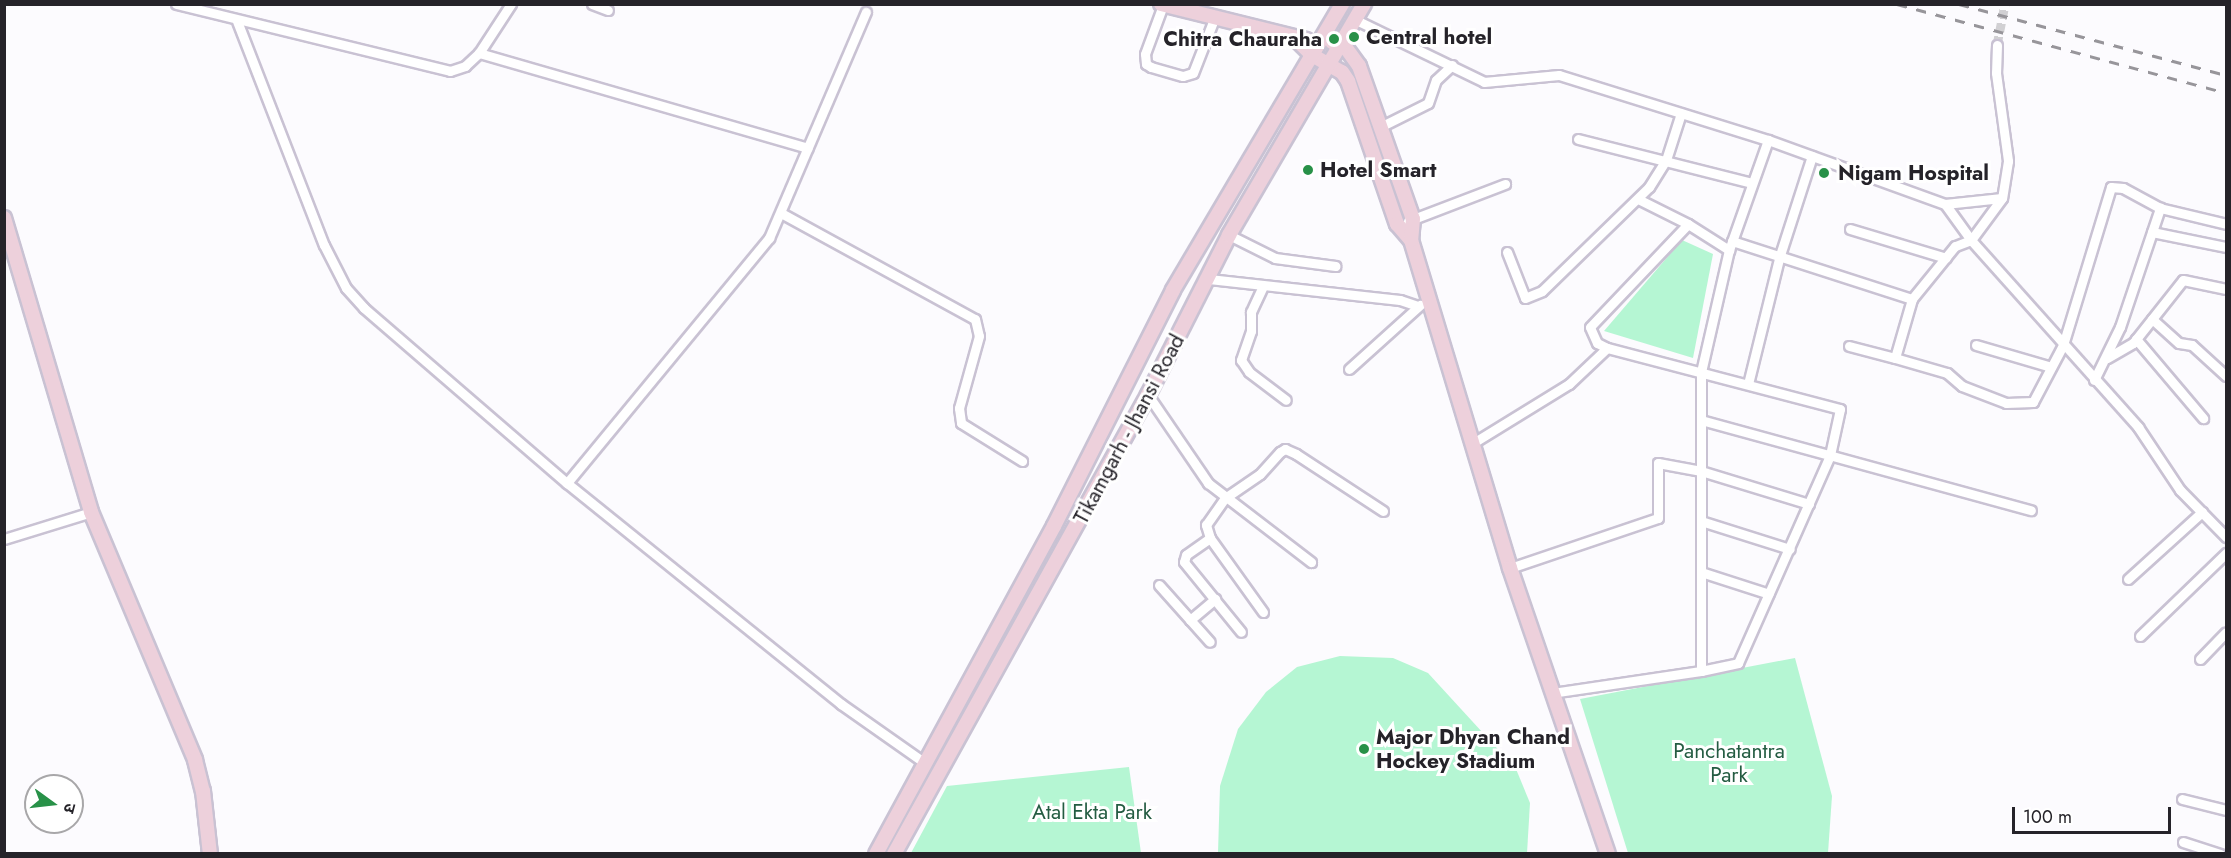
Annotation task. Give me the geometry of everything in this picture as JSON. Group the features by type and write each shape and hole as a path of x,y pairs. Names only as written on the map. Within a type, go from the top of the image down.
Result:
{"street":[{"path":"176,4 237,21 441,69 465,66 479,53 511,4"},
{"path":"592,4 608,10"},
{"name":"Tikamgarh - Jhansi Road","path":"876,854 969,678 1054,526 1173,290 1342,4"},
{"name":"Tikamgarh - Jhansi Road","path":"894,854 1148,395 1229,236 1364,4"},
{"path":"1214,19 1193,73 1183,76 1146,64 1145,54 1162,5 1298,41 1322,39 1340,44 1359,66 1382,126 1413,219 1411,240"},
{"path":"567,483 769,238 866,12"},
{"path":"1356,20 1490,84 1536,75 1559,75 1768,140 1945,204 2002,198"},
{"path":"237,21 324,245 346,288 427,366 567,483 841,704 924,763"},
{"path":"1298,41 1312,55 1342,72 1353,91 1397,224 1411,240 1510,568 1608,854"},
{"path":"1895,358 1912,299 1955,246 1971,240 2002,198 2008,160 1996,73 1997,45"},
{"path":"479,53 808,148"},
{"path":"1382,126 1428,103 1436,80 1452,65"},
{"path":"1507,252 1528,299 1549,286 1638,199 1666,160 1681,113"},
{"path":"1578,139 1752,183"},
{"path":"1701,671 1701,372 1730,246 1768,140"},
{"path":"1748,384 1780,255 1812,156"},
{"path":"1397,224 1505,184"},
{"path":"1849,346 1947,373 1962,386 2006,403 2033,402 2062,345 2109,190 2114,186 2123,188 2160,208 2226,224"},
{"path":"1638,199 1730,246 1780,255 1838,278 1912,299"},
{"path":"1945,204 1971,240 2138,428 2181,490 2226,537"},
{"path":"2094,380 2107,358 2160,208"},
{"path":"781,213 975,319 979,336 959,408 961,423 1022,461"},
{"path":"4,218 92,512 195,760 203,791 210,854"},
{"path":"1552,693 1701,671 1738,663 1830,455 1840,409 1607,348 1590,334 1593,321 1688,224"},
{"path":"1850,230 1946,258"},
{"path":"2152,232 2226,247"},
{"path":"1229,236 1275,258 1335,266"},
{"path":"1209,279 1400,300 1417,306"},
{"path":"2107,358 2126,350 2183,280 2226,289"},
{"path":"1263,286 1251,312 1251,331 1241,360 1249,372 1286,400"},
{"path":"1348,369 1417,306 1431,301"},
{"path":"2152,319 2179,343 2192,345 2226,376"},
{"path":"2136,339 2203,417"},
{"path":"1976,345 2051,367"},
{"path":"1473,443 1569,384 1607,348"},
{"path":"1148,395 1198,471 1225,498 1311,562"},
{"path":"1701,420 2031,510"},
{"path":"1263,612 1210,538 1207,520 1225,498 1260,474 1285,449 1383,511"},
{"path":"1510,568 1658,518 1658,464 1701,471 1809,504"},
{"path":"4,539 92,512"},
{"path":"2128,579 2202,512"},
{"path":"1701,521 1790,549"},
{"path":"1210,538 1186,555 1184,562 1241,632"},
{"path":"2140,636 2226,552"},
{"path":"1701,572 1769,594"},
{"path":"1159,585 1210,642"},
{"path":"1190,620 1215,599"},
{"path":"2200,659 2226,632"},
{"path":"969,678 986,687"},
{"path":"2182,799 2226,810"},
{"path":"2183,842 2220,854"}],"green space":[{"path":"1682,240 1713,254 1693,358 1604,331"},
{"name":"Major Dhyan Chand Hockey Stadium","path":"1340,656 1393,658 1428,673 1516,769 1530,803 1527,853 1218,853 1220,786 1238,729 1266,692 1297,667"},
{"name":"Panchatantra Park","path":"1795,658 1832,796 1828,853 1628,853 1580,699"},
{"name":"Atal Ekta Park","path":"1129,767 1141,853 911,853 947,786"}],"tunnel":[{"path":"1997,45 2005,4"}],"railway":[{"path":"1897,4 2226,93"},
{"path":"1959,4 2226,75"}],"place":[{"name":"Central hotel","path":"1354,37"},
{"name":"Chitra Chauraha","path":"1334,39"},
{"name":"Hotel Smart","path":"1308,170"},
{"name":"Nigam Hospital","path":"1824,173"},
{"name":"Major Dhyan Chand Hockey Stadium","path":"1364,749"}]}
